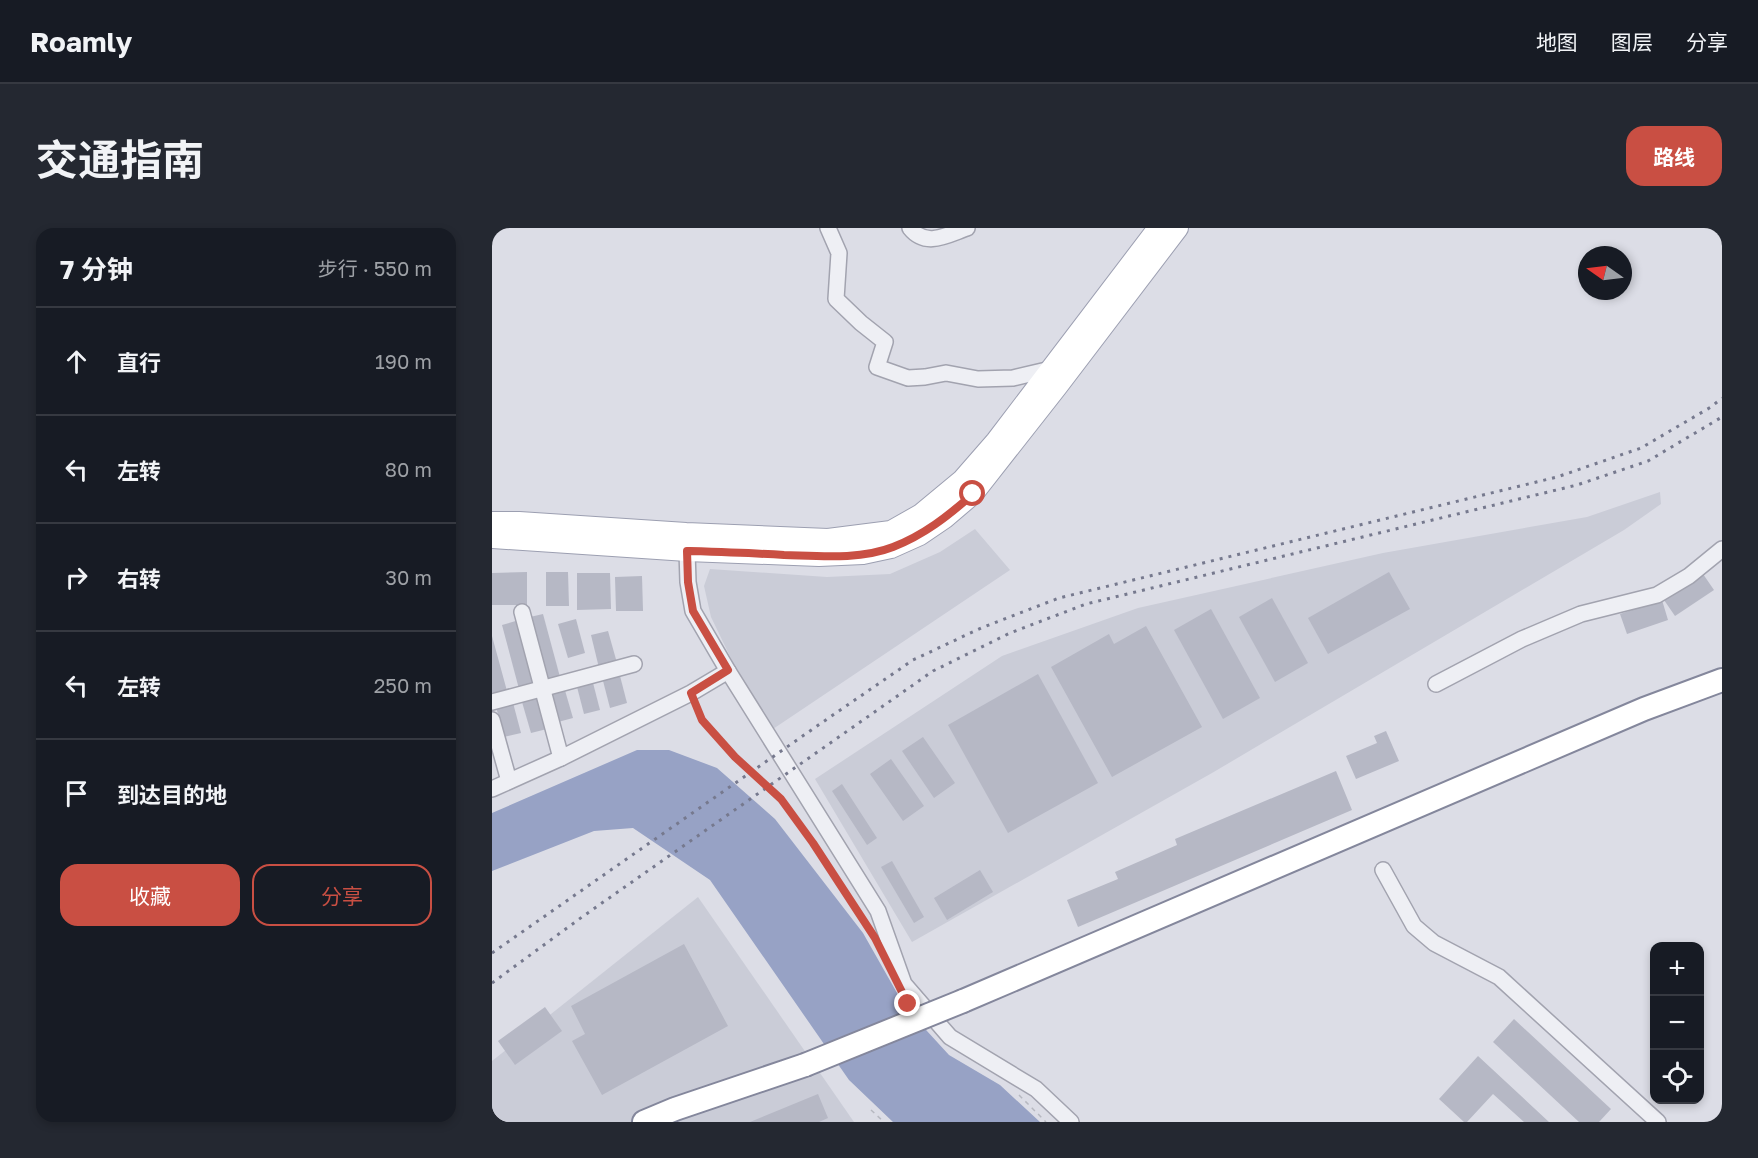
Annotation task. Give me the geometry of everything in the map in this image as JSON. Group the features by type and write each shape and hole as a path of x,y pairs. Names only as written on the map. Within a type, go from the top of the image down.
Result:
{"highway":[{"path":"674,1120 963,1001 1633,714 1722,680"},
{"path":"644,1122 675,1109 805,1065"}],"main road":[{"path":"492,522 828,539 891,531 921,514 962,480 996,441 1052,369 1158,228"},
{"path":"492,538 687,551 819,556 862,554 891,548 920,535 945,518 973,494 1178,228"}],"street":[{"path":"828,228 839,253 836,299 885,342 877,367 908,378 946,373 978,379 1013,378 1052,369"},
{"path":"910,228 922,238 933,240 967,228"},
{"path":"1436,684 1522,639 1581,614 1657,595 1689,576 1722,549"},
{"path":"687,551 688,582 693,611 878,911 904,984 950,1037 1036,1089 1071,1122"},
{"path":"522,612 561,758"},
{"path":"492,702 634,664"},
{"path":"492,789 561,758 691,693 728,670"},
{"path":"492,720 509,781"},
{"path":"1383,870 1413,926 1434,943 1499,977 1651,1120"}],"path":[{"path":"691,693 702,720 735,757 781,799 813,843 875,938"},
{"path":"871,1110 884,1122"}],"shaded area":[{"path":"1660,492 1661,504 1624,530 1212,773 912,942 815,779 1002,656 1138,608 1383,553 1587,517"},
{"path":"975,529 1010,570 767,733 711,617 704,586 710,569 827,577 890,574 940,552"},
{"path":"698,897 854,1122 492,1122 492,1061"}],"water":[{"path":"637,750 669,750 717,768 775,819 863,933 905,1007 949,1055 1000,1085 1040,1122 893,1122 849,1080 710,880 633,828 594,831 492,871 492,813"}],"building":[{"path":"527,572 527,605 492,605 492,573"},
{"path":"546,572 568,572 569,606 546,606"},
{"path":"1389,572 1410,609 1328,654 1308,618"},
{"path":"577,573 610,573 611,609 577,610"},
{"path":"1703,574 1714,590 1675,616 1664,600"},
{"path":"642,576 643,611 616,611 615,577"},
{"path":"1272,598 1308,663 1275,682 1239,617"},
{"path":"1662,600 1668,620 1627,634 1620,614"},
{"path":"1211,609 1260,698 1223,719 1174,630"},
{"path":"543,614 560,677 547,681 530,617"},
{"path":"576,619 585,653 568,658 558,624"},
{"path":"519,620 536,684 519,689 502,625"},
{"path":"1146,626 1202,727 1112,777 1051,667 1109,634 1114,644"},
{"path":"608,631 617,663 599,668 591,635"},
{"path":"492,636 507,691 493,695 492,692"},
{"path":"619,672 627,703 610,708 602,677"},
{"path":"1038,674 1098,783 1008,833 948,725"},
{"path":"592,679 600,710 584,714 576,683"},
{"path":"564,687 573,718 558,722 549,691"},
{"path":"539,698 547,729 531,733 522,702"},
{"path":"512,699 521,733 504,737 495,703"},
{"path":"1386,731 1399,761 1356,779 1346,756 1377,743 1374,736"},
{"path":"923,737 955,783 934,798 902,751"},
{"path":"891,759 924,806 903,821 870,774"},
{"path":"1336,771 1352,810 1078,927 1067,900 1118,879 1115,872 1177,845 1175,839"},
{"path":"842,784 877,838 867,845 832,791"},
{"path":"892,861 924,917 914,923 881,867"},
{"path":"980,870 993,892 947,920 934,898"},
{"path":"684,944 728,1026 602,1095 572,1041 585,1034 571,1006"},
{"path":"545,1007 562,1031 515,1065 498,1041"},
{"path":"1514,1019 1611,1109 1599,1122 1579,1122 1493,1042"},
{"path":"1478,1056 1549,1122 1524,1122 1493,1094 1467,1122 1464,1122 1439,1099"},
{"path":"818,1094 828,1118 819,1122 750,1122"}],"railway":[{"path":"492,953 913,660 981,628 1059,598 1557,477 1641,448 1711,407 1722,398"},
{"path":"492,983 582,917 933,671 1010,633 1086,604 1577,485 1648,461 1722,417"}],"route":[{"path":"908,1004 875,938 813,843 781,799 735,757 702,720 691,693 728,670 693,611 688,582 687,551 819,556 862,554 891,548 920,535 945,518 973,494"}]}
